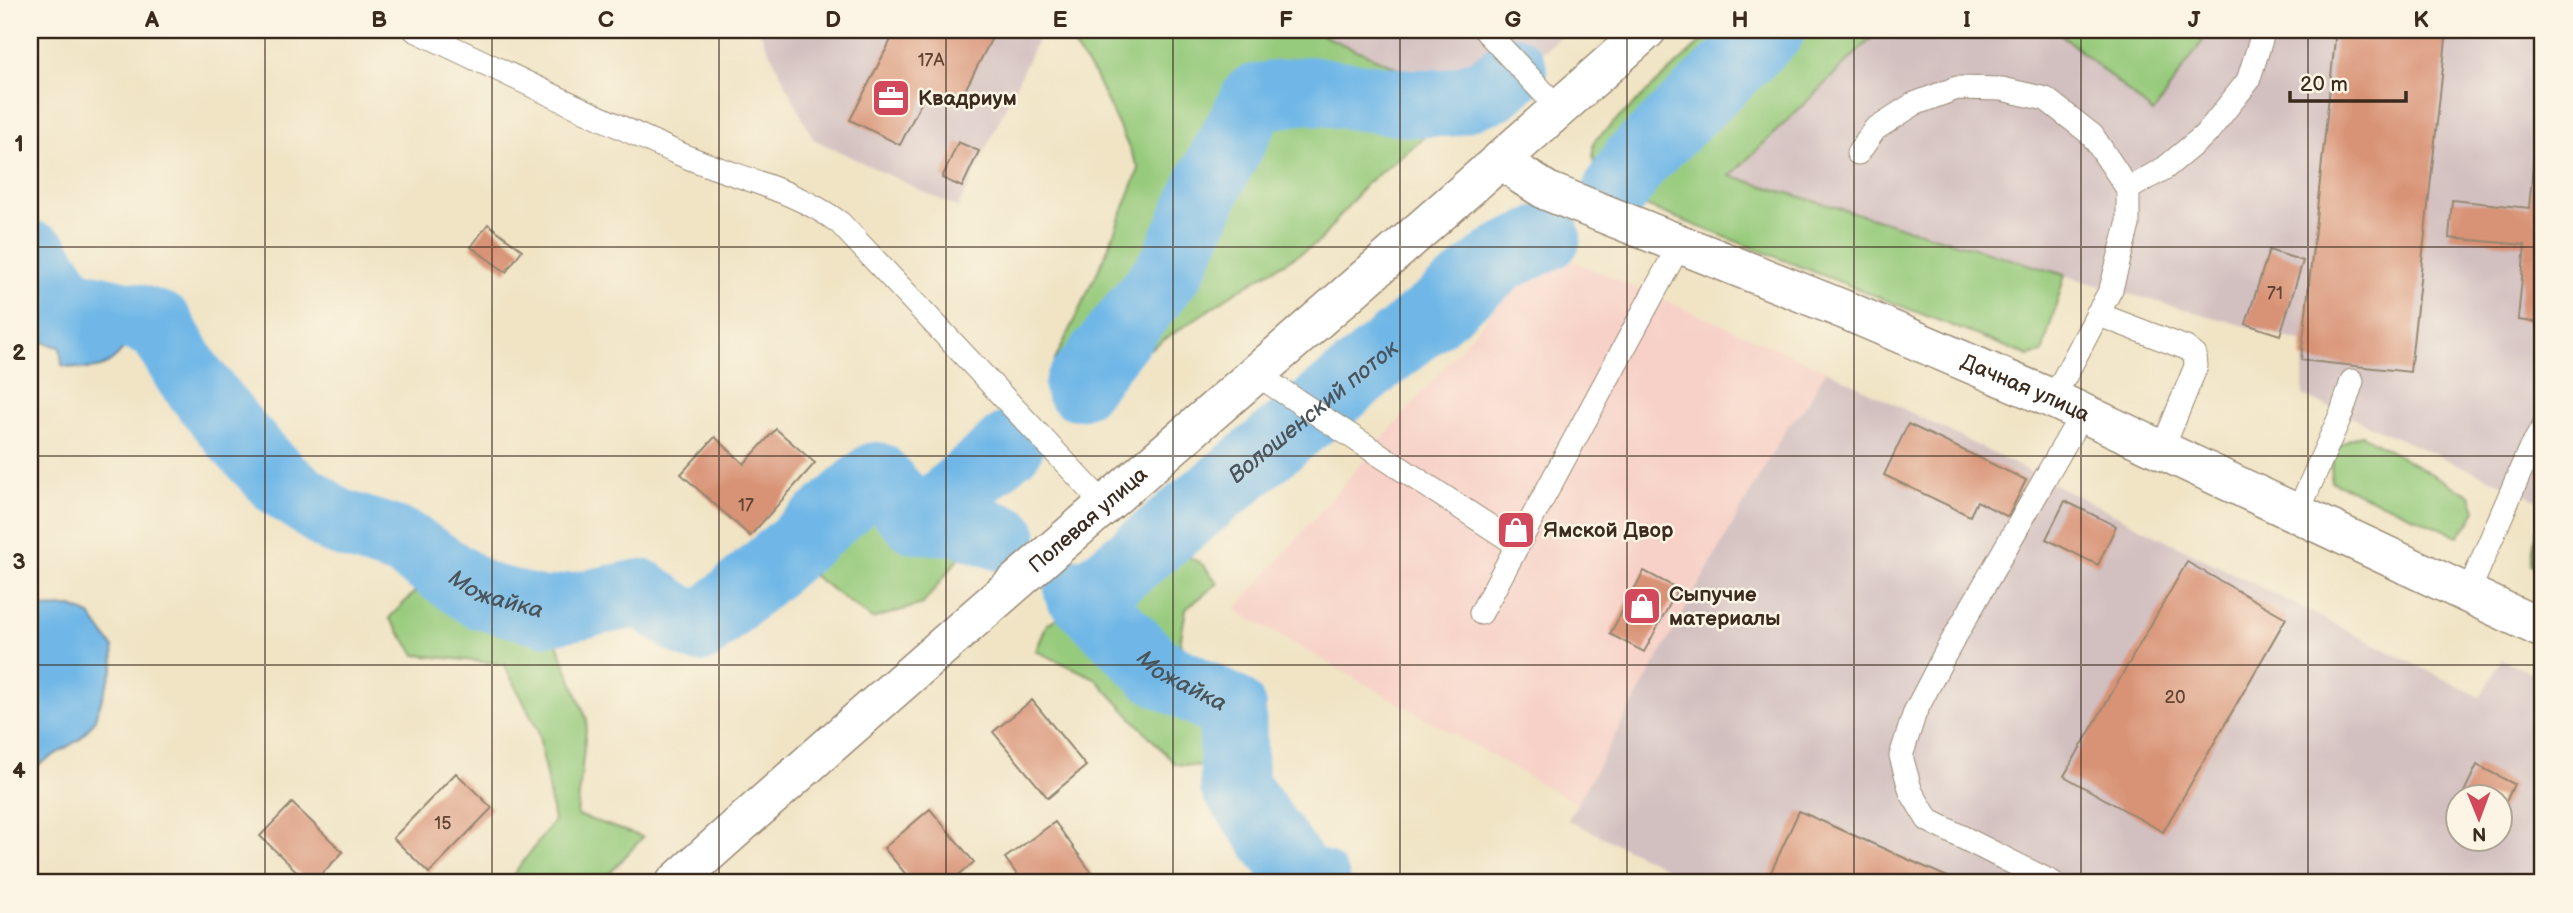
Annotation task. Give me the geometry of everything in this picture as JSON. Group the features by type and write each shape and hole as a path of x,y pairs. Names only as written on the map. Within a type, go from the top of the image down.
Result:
{"main road":[{"name":"Полевая улица","path":"675,883 1647,30"},
{"name":"Дачная улица","path":"1503,159 1547,191 1845,310 2068,406 2543,629"}],"lane":[{"path":"415,30 682,155 821,209 849,233 1105,505"},
{"path":"1485,30 1559,108"},
{"path":"2128,189 2165,168 2206,134 2248,81 2264,30"},
{"path":"1857,153 1875,129 1914,104 1957,88 2002,89 2046,99 2092,135 2128,189 2128,225 2111,289 2097,314 2068,406 1915,712 1901,756 1911,792 1928,820 2053,883"},
{"path":"1481,613 1680,244"},
{"path":"2097,314 2186,348 2195,355 2196,366 2162,450"},
{"path":"1256,374 1518,545"},
{"path":"2297,514 2342,412 2352,381"},
{"path":"2468,593 2529,452 2543,428"}],"shaded area":[{"path":"759,30 1042,30 958,208 813,139"},
{"path":"1308,30 1567,30 1483,104"},
{"path":"1880,30 2056,30 2153,113 2210,30 2543,31 2543,502 2303,396 2303,342 2111,289 1729,176"},
{"name":"Ямской Двор","path":"1546,249 1826,370 1803,410 1788,425 1577,804 1235,610"},
{"path":"1826,370 2480,697 2502,659 2543,679 2543,883 1697,883 1568,820 1788,425 1803,410"}],"green space":[{"path":"1062,30 1310,30 1424,79 1440,124 1366,184 1319,242 1234,293 1092,388 1060,380 1053,370 1055,360 1105,256 1139,169 1095,76"},
{"path":"1714,30 1880,30 1730,176 2065,275 2042,353 2029,356 1615,194 1609,189 1594,164 1594,141"},
{"path":"2056,30 2210,30 2153,113"},
{"path":"2362,435 2471,496 2476,509 2470,522 2458,536 2331,481 2336,450 2345,441"},
{"path":"870,511 949,531 965,550 923,604 872,619 814,576 818,545"},
{"path":"2543,523 2543,570 2531,564 2536,530"},
{"path":"1176,549 1203,565 1218,583 1186,609 1180,643 1217,761 1199,766 1175,764 1095,678 1036,651 1047,624"},
{"path":"456,550 555,638 587,720 577,815 643,837 601,883 507,883 554,821 538,730 504,664 416,655 389,618"}],"water":[{"path":"39,258 100,279 127,300 133,319 132,329 123,348 109,363 91,369 62,365 60,347 30,339 30,266"},
{"path":"72,607 90,615 113,647 114,666 93,723 80,739 30,770 30,610"}],"building":[{"path":"896,30 996,30 958,104 928,89 900,145 850,120"},
{"path":"2336,30 2447,30 2410,372 2301,360"},
{"path":"2541,83 2543,323 2518,320 2525,245 2449,238 2452,200 2529,208"},
{"path":"958,142 979,151 962,187 942,178"},
{"path":"488,224 522,250 506,272 471,247"},
{"path":"2269,250 2303,261 2280,335 2246,324"},
{"path":"1908,424 2026,480 2008,517 1977,501 1970,516 1884,475"},
{"path":"776,429 815,463 750,536 681,474 715,437 744,464"},
{"path":"2065,501 2116,526 2098,565 2046,539"},
{"path":"2187,562 2286,618 2163,832 2064,776"},
{"path":"1644,571 1678,589 1644,652 1610,634"},
{"path":"1032,700 1086,766 1048,798 993,732"},
{"path":"2477,765 2512,783 2468,783"},
{"path":"456,773 492,808 429,873 393,838"},
{"path":"292,803 343,852 313,883 309,883 260,836"},
{"path":"930,809 974,862 949,883 945,883 938,874 927,883 913,883 884,848"},
{"path":"1799,811 1961,883 1766,883"},
{"path":"1055,822 1099,883 1023,883 1005,858"}],"waterway":[{"name":"Волошенский поток","path":"1618,188 1635,161 1771,30"},
{"path":"1078,386 1172,267 1213,176 1255,98 1307,90 1409,103 1449,103 1491,89 1513,70"},
{"name":"Волошенский поток","path":"1086,598 1502,258 1547,237"},
{"name":"Можайка","path":"30,254 39,258 68,302 134,317 160,326 188,374 238,437 281,483 335,521 403,543 480,595 545,612 641,593 699,629 876,476 916,520 958,522 1004,538"},
{"path":"923,520 1010,445"},
{"name":"Можайка","path":"1078,592 1157,671 1232,709 1234,785 1301,878 1317,883"}],"place":[{"name":"Квадриум","path":"891,98"},
{"name":"Ямской Двор","path":"1516,530"},
{"name":"Сыпучие материалы","path":"1642,606"}]}
